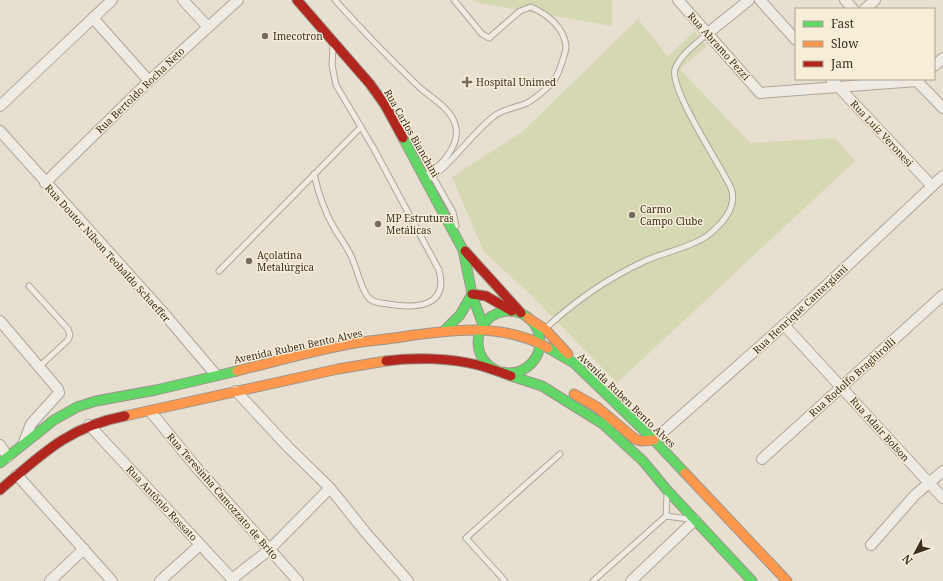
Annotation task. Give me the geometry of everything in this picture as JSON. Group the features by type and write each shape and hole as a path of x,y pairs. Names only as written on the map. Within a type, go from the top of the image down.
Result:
{"main road":[{"name":"Rua Carlos Bianchini","path":"297,0 334,41 385,105 427,178 462,247 481,328"},
{"name":"Rua Carlos Bianchini","path":"462,247 521,314"},
{"path":"444,331 460,315 472,294 486,296 521,314 545,329 565,350 574,363"},
{"path":"0,490 54,444 89,425 103,420 338,369 394,360 456,362 478,365 503,372 516,372 529,365 538,352 540,343 535,326 521,314 495,314 481,328 478,342 479,351 484,360 491,367 503,372 542,386 562,389 579,396 597,407 635,438 641,441 654,440"},
{"name":"Avenida Ruben Bento Alves","path":"4,460 54,420 77,407 96,401 156,390 344,345 444,331 481,328 513,334 540,343 574,363 654,440 787,581"},
{"path":"542,386 603,424 643,461 694,520 752,581"}],"street":[{"path":"1,104 112,0"},
{"path":"183,0 208,27"},
{"name":"Rua Bertoldo Rocha Neto","path":"45,183 149,81 238,0"},
{"name":"Rua Abramo Pezzi","path":"678,0 760,93 835,83"},
{"path":"708,33 749,0"},
{"path":"760,0 795,39"},
{"path":"845,0 852,8"},
{"path":"866,8 876,0"},
{"path":"93,18 149,81"},
{"path":"935,65 943,58"},
{"path":"835,83 917,80 943,108"},
{"name":"Rua Luiz Veronesi","path":"835,83 932,186"},
{"name":"Rua Doutor Nílson Teobaldo Schaeffer","path":"0,131 45,183 161,310 216,375"},
{"name":"Rua Henrique Cantergiani","path":"654,440 784,325 943,176"},
{"name":"Rua Rodolfo Braghirolli","path":"762,459 943,295"},
{"path":"0,322 40,366 58,389 57,396 32,424 24,443"},
{"name":"Rua Adair Bolson","path":"784,325 943,498"},
{"path":"236,391 288,448 330,488 366,533 408,581"},
{"name":"Rua Teresinha Camozzato de Brito","path":"150,411 269,550 298,581"},
{"name":"Rua Antônio Rossato","path":"89,425 233,580"},
{"path":"0,445 4,460"},
{"path":"871,545 915,495 943,471"},
{"path":"17,475 112,581"},
{"path":"233,580 269,550 330,488"},
{"path":"631,581 694,520"},
{"path":"160,581 200,544"},
{"path":"50,581 84,549"}],"lane":[{"path":"335,0 419,87 449,114 455,124 456,133 453,146 427,178"},
{"path":"427,178 452,158 476,131 495,115 527,102 555,78 566,48 562,33 543,12 531,7 520,11 489,38 482,34 454,0"},
{"path":"545,329 589,294 644,262 705,237 716,229 728,214 733,198 731,188 693,122 675,81 675,71 679,61 708,33"},
{"path":"314,174 319,196 332,224 352,256 367,297 374,301 396,306 420,306 428,304 435,298 441,290 442,282 439,270 336,86 332,65 334,41"},
{"path":"219,271 360,127"},
{"path":"447,155 452,158"},
{"path":"29,286 68,329 70,335 68,340 40,366"},
{"path":"505,581 466,538 560,454"},
{"path":"593,581 666,516 667,490"},
{"path":"666,516 694,520"}],"green space":[{"path":"473,0 612,0 612,26 474,2"},
{"name":"Carmo Campo Clube","path":"638,19 668,56 695,31 707,46 680,69 750,143 835,138 855,161 617,383 531,295 484,252 452,177 522,132"}],"traffic: fast":[{"path":"403,138 463,250 473,298 483,325"},
{"path":"444,331 460,315 472,294"},
{"path":"509,311 521,314 531,320 537,330 540,342 537,354 531,364 521,370 509,373 497,370 487,364 481,354 478,342 481,330 487,320 497,314 509,311"},
{"path":"548,348 574,363 654,440 685,473"},
{"path":"0,463 54,420 77,407 96,401 156,390 237,371"},
{"path":"511,376 542,386 603,424 643,461 667,490 752,581"}],"traffic: slow":[{"path":"528,318 545,329 568,354"},
{"path":"237,371 351,344 438,332 476,330 495,331 513,334 548,348"},
{"path":"125,416 338,369 386,361"},
{"path":"574,394 597,407 635,439 641,441 654,440"},
{"path":"685,473 787,581"}],"traffic: jam":[{"path":"297,0 370,84 385,105 403,138"},
{"path":"465,251 521,313"},
{"path":"472,294 486,296 512,311"},
{"path":"386,361 420,359 456,361 478,365 511,376"},
{"path":"0,490 43,454 71,435 87,427 125,416"}],"place":[{"name":"Imecotron","path":"265,36"},
{"name":"Hospital Unimed","path":"467,82"},
{"name":"Carmo Campo Clube","path":"632,215"},
{"name":"MP Estruturas Metálicas","path":"378,224"},
{"name":"Açolatina Metalúrgica","path":"249,261"}]}
